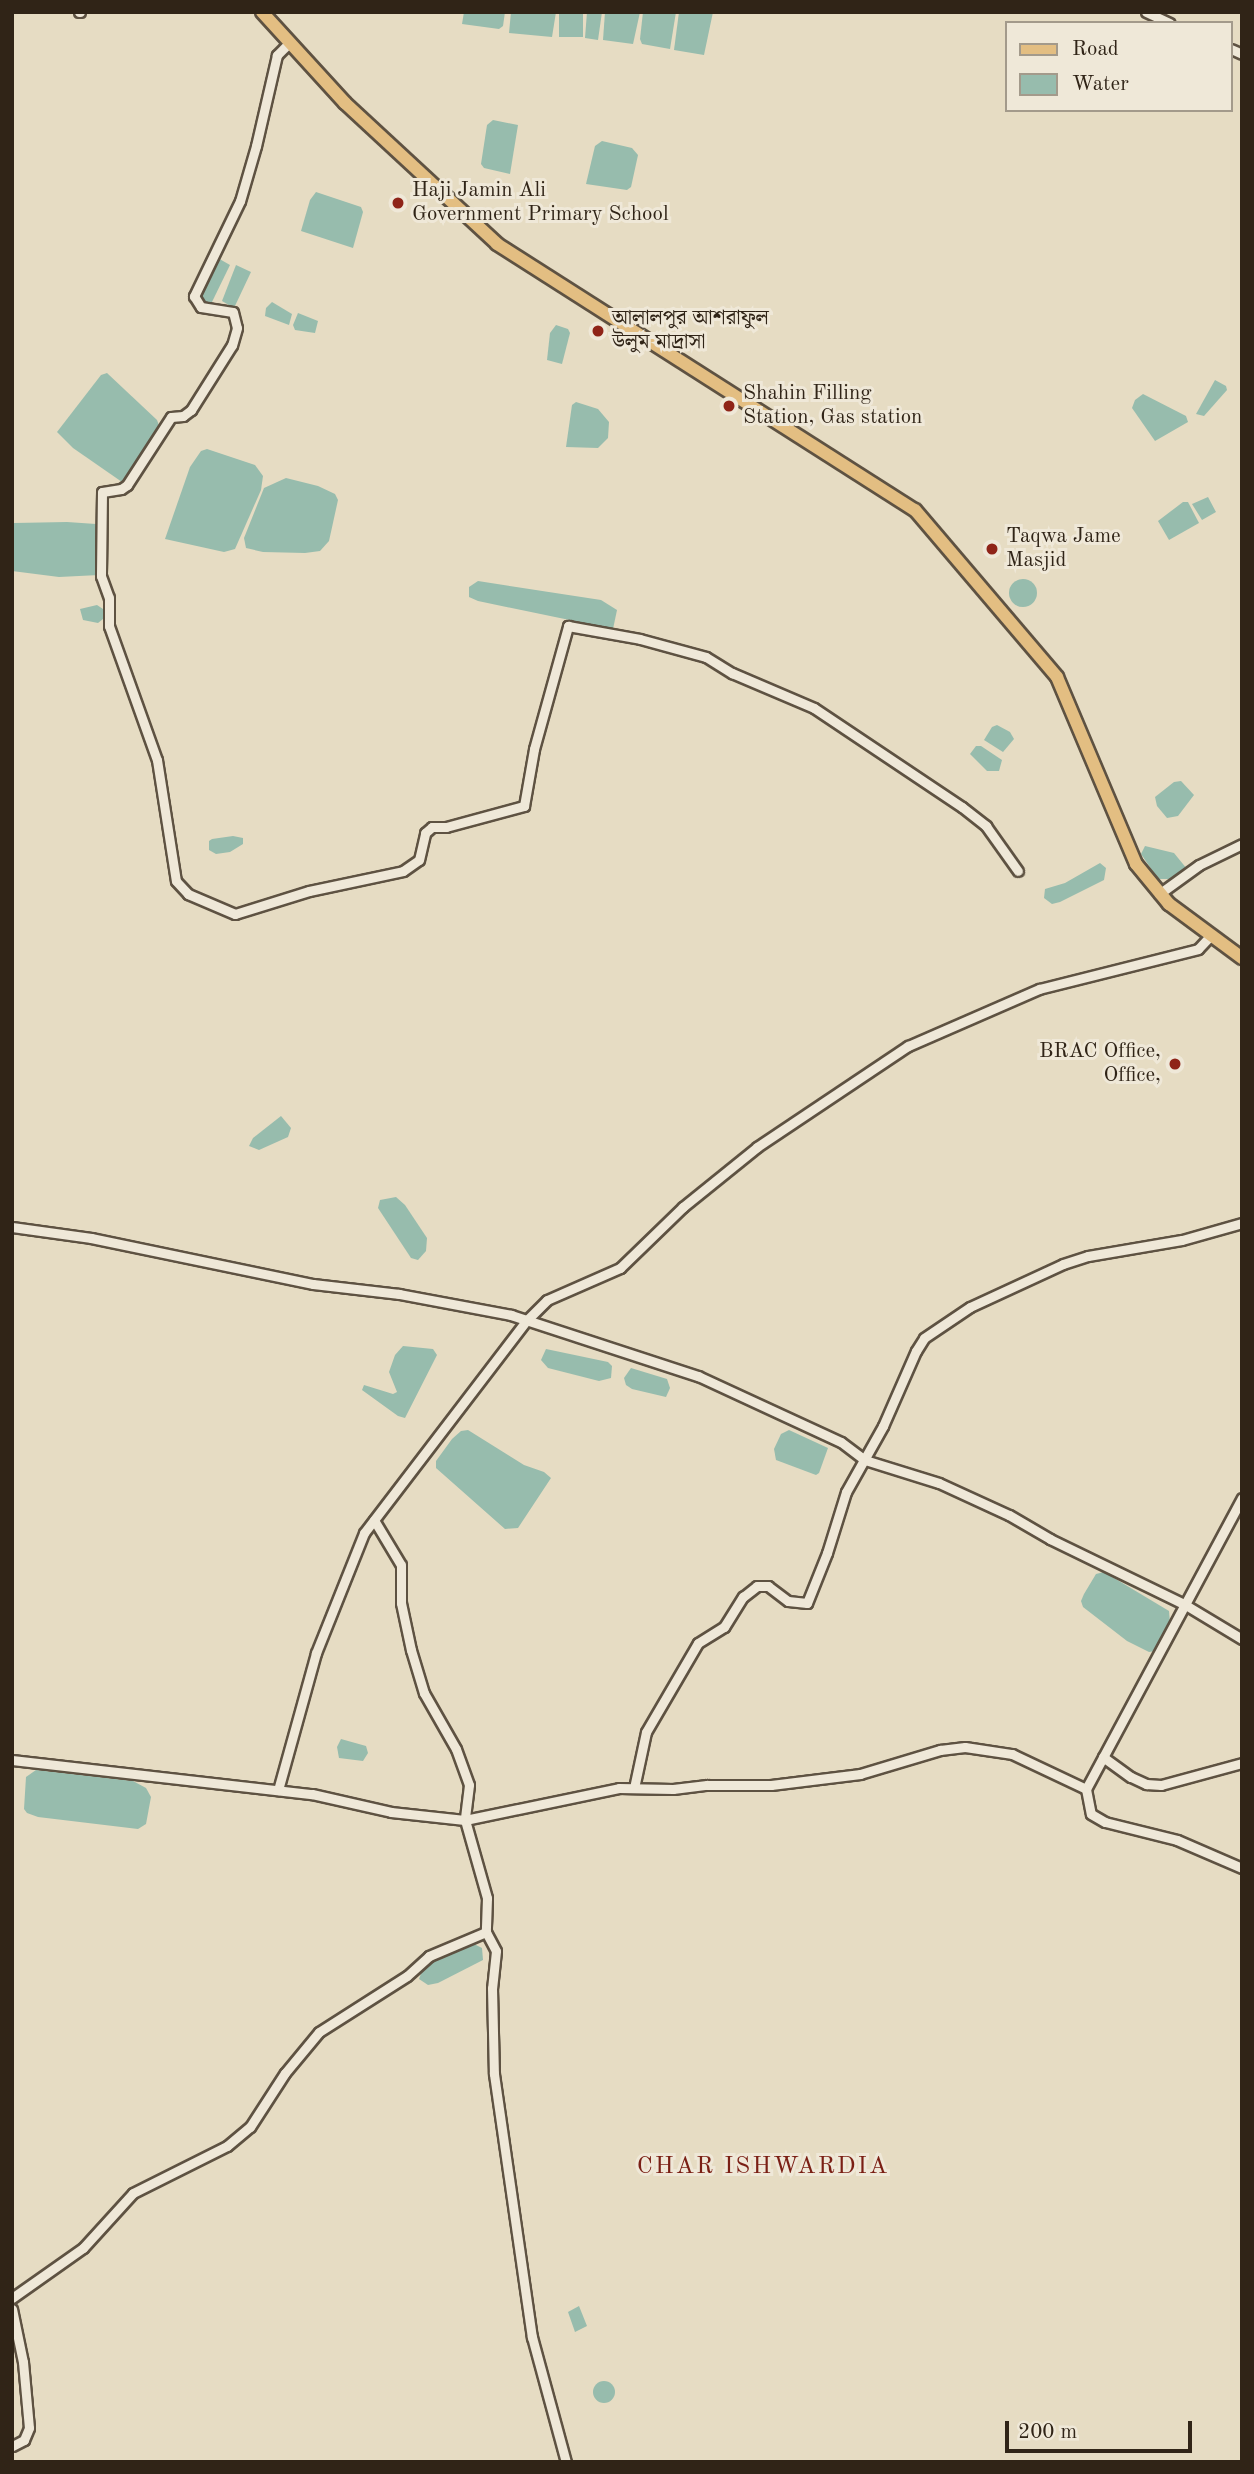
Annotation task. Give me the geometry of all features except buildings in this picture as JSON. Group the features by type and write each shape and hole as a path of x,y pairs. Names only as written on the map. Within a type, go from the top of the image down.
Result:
{"main road":[{"path":"262,12 288,44 345,103 497,244 915,510 1058,677 1125,844 1159,894 1210,936 1242,958"}],"street":[{"path":"1146,12 1166,21"},
{"path":"288,44 277,55 240,201 194,296 201,307 233,312 237,328 232,345 191,410 183,416 171,417 127,485 121,489 102,492 101,576 108,598 109,626 157,760 176,881 188,894 235,914 309,891 403,871 419,860 425,833 432,827 446,827 524,806 534,749 568,626 640,639 706,657 732,673 814,708 986,826 1018,871"},
{"path":"1159,894 1199,865 1242,844"},
{"path":"278,1790 316,1653 364,1533 527,1320 547,1300 620,1268 682,1207 757,1147 908,1046 1039,989 1198,949 1210,936"},
{"path":"634,1788 646,1732 698,1643 724,1628 743,1597 757,1586 768,1586 788,1601 807,1603 827,1553 846,1492 883,1426 919,1344 946,1322 1063,1264 1088,1256 1182,1240 1242,1223"},
{"path":"12,1227 91,1238 313,1284 400,1294 527,1320 698,1376 841,1442 865,1460 911,1472 986,1504 1050,1539 1184,1604 1242,1639"},
{"path":"1242,1498 1086,1789 1091,1814 1105,1822 1177,1840 1242,1868"},
{"path":"374,1520 401,1565 405,1630 424,1693 456,1749 469,1786 466,1820 487,1898 486,1932 496,1951 492,1988 494,2074 532,2337 566,2462"},
{"path":"12,1760 312,1794 391,1812 466,1820 579,1794 634,1788 771,1784 860,1774 940,1750 965,1747 1012,1754 1086,1789"},
{"path":"1103,1757 1131,1777 1146,1784 1161,1786 1242,1763"},
{"path":"12,2298 83,2248 133,2193 227,2146 250,2127 285,2074 318,2032 407,1976 429,1956 486,1932"},
{"path":"12,2309 23,2362 29,2428 24,2440 12,2446"}],"water":[{"path":"464,12 505,12 503,26 499,29 462,24"},
{"path":"511,12 556,12 552,37 509,33"},
{"path":"559,12 583,12 583,37 559,37"},
{"path":"587,12 602,12 598,40 585,38"},
{"path":"605,12 640,12 633,44 603,40"},
{"path":"643,12 676,12 670,49 642,44 640,39"},
{"path":"679,12 713,12 704,55 674,50"},
{"path":"493,120 518,125 510,174 484,168 481,164 487,125"},
{"path":"602,141 632,148 638,155 631,187 627,190 586,184 595,146"},
{"path":"316,192 361,207 363,212 353,248 301,231 310,200"},
{"path":"216,257 230,265 211,304 204,302 200,295"},
{"path":"236,265 251,272 234,308 222,301"},
{"path":"272,302 292,314 289,325 265,316 266,308"},
{"path":"298,313 318,321 315,333 295,330 293,325"},
{"path":"556,325 568,329 570,333 562,364 547,360 550,333"},
{"path":"107,373 157,420 160,428 122,482 73,448 57,432 101,375"},
{"path":"1215,380 1226,386 1227,390 1204,416 1196,414"},
{"path":"1143,394 1186,416 1188,422 1155,441 1132,408 1135,400"},
{"path":"576,402 598,409 609,422 608,438 598,448 566,447 572,405"},
{"path":"207,449 255,465 263,476 261,490 235,549 224,552 165,539 190,467 201,451"},
{"path":"286,478 318,486 335,494 338,500 329,541 320,551 305,553 263,552 246,548 244,538 264,488"},
{"path":"1208,497 1216,512 1202,520 1192,504"},
{"path":"1183,502 1188,502 1199,523 1169,540 1158,521"},
{"path":"14,523 96,524 99,575 59,577 12,571"},
{"path":"1023,579 1033,583 1037,593 1033,603 1023,607 1013,603 1009,593 1013,583"},
{"path":"478,581 601,600 617,610 613,629 478,601 469,597 469,587"},
{"path":"97,605 103,609 103,619 98,623 83,620 80,609"},
{"path":"997,725 1010,732 1014,739 1003,752 984,740 992,727"},
{"path":"976,746 981,746 1002,760 999,771 987,771 970,754"},
{"path":"1181,781 1194,795 1178,816 1167,818 1157,806 1155,797 1174,782"},
{"path":"233,836 243,838 243,844 230,852 216,854 209,850 209,841 212,839"},
{"path":"1145,846 1174,853 1187,869 1173,879 1158,879 1141,854"},
{"path":"1100,863 1106,868 1104,880 1060,902 1052,904 1044,898 1045,889 1065,883"},
{"path":"281,1116 291,1128 288,1137 259,1150 249,1146 253,1138"},
{"path":"396,1197 405,1205 427,1238 426,1251 418,1260 411,1258 378,1208 380,1200"},
{"path":"403,1346 433,1349 437,1355 405,1418 398,1416 362,1390 364,1385 393,1394 397,1392 389,1372 395,1355"},
{"path":"546,1349 608,1362 612,1366 611,1378 599,1381 548,1368 541,1360"},
{"path":"631,1368 667,1379 670,1388 666,1397 632,1389 626,1385 624,1378"},
{"path":"468,1430 524,1465 544,1472 551,1478 518,1528 505,1529 436,1468 436,1461 452,1439 461,1431"},
{"path":"789,1430 828,1448 816,1475 776,1460 774,1449 781,1434"},
{"path":"1104,1572 1169,1611 1170,1623 1155,1651 1149,1652 1127,1641 1083,1607 1081,1601 1096,1574"},
{"path":"341,1739 366,1746 368,1753 363,1761 339,1758 337,1747"},
{"path":"36,1770 133,1781 146,1788 151,1797 146,1824 138,1829 38,1817 27,1813 24,1809 26,1777"},
{"path":"474,1944 482,1948 483,1960 438,1983 428,1985 419,1979 422,1971 437,1959"},
{"path":"579,2306 587,2326 575,2332 568,2312"},
{"path":"604,2381 612,2384 615,2392 612,2400 604,2403 596,2400 593,2392 596,2384"}],"place":[{"name":"Haji Jamin Ali Government Primary School","path":"398,203"},
{"name":"আলালপুর আশরাফুল উলুম মাদ্রাসা","path":"598,331"},
{"name":"Shahin Filling Station, Gas station","path":"729,406"},
{"name":"Taqwa Jame Masjid","path":"992,549"},
{"name":"BRAC Office, Office,","path":"1175,1064"}],"district":[{"name":"CHAR ISHWARDIA","path":"763,2168"}]}
